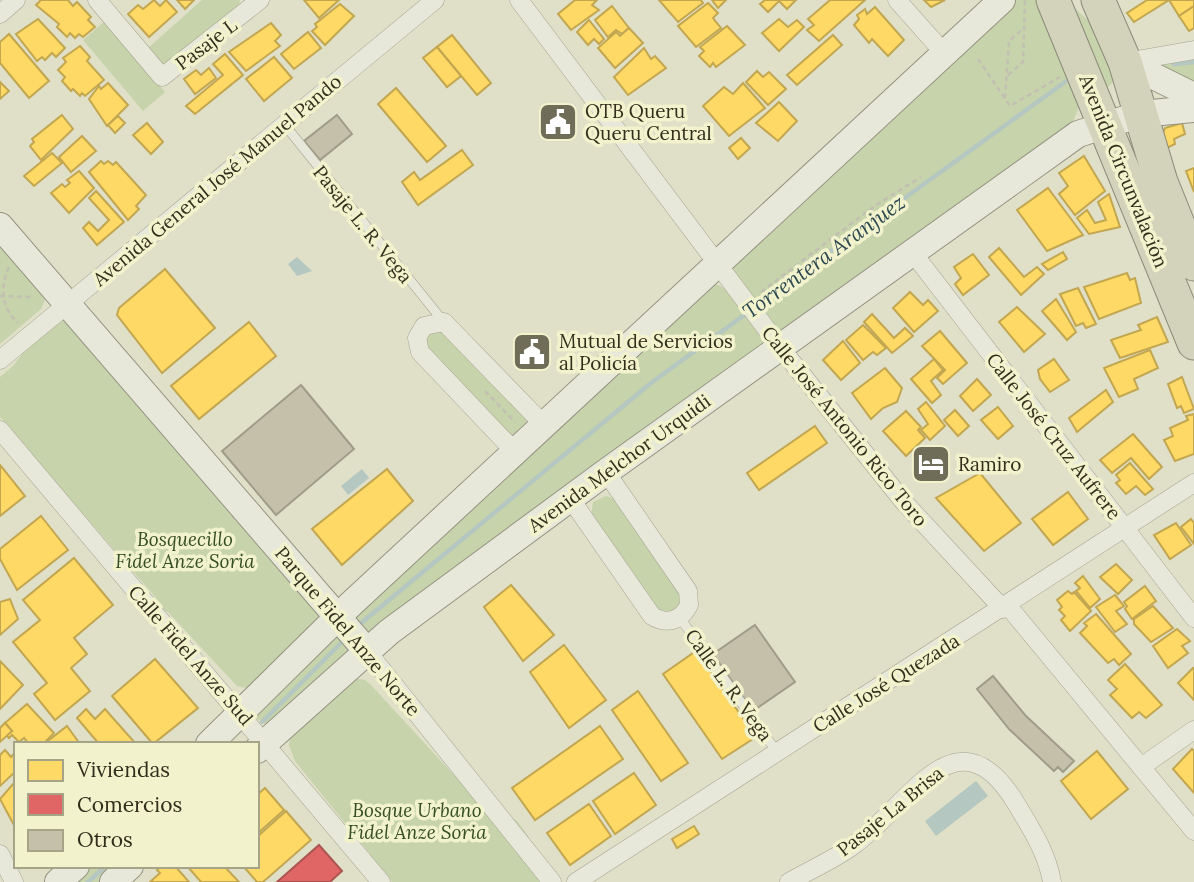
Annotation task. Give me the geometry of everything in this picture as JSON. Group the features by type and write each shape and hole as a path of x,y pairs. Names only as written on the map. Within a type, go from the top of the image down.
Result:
{"highway":[{"name":"Avenida Circunvalación","path":"1053,0 1194,343"},
{"name":"Avenida Circunvalación","path":"1098,0 1125,62 1161,182 1194,264"}],"main road":[{"path":"211,742 338,617 1002,0"},
{"path":"1125,62 1173,88 1194,96"},
{"name":"Avenida Melchor Urquidi","path":"261,746 366,650 570,498 1078,134 1141,114 1194,110"},
{"name":"Parque Fidel Anze Norte","path":"0,226 366,650"},
{"path":"58,882 74,868"},
{"path":"113,882 128,868"}],"street":[{"path":"0,13 16,0"},
{"name":"Pasaje L","path":"97,0 162,77 260,0"},
{"name":"Avenida General José Manuel Pando","path":"0,360 435,0"},
{"name":"Calle José Antonio Rico Toro","path":"519,0 718,265 752,304 780,347 903,500 1005,608 1194,831"},
{"path":"897,0 944,53"},
{"path":"1125,62 1194,50"},
{"name":"Calle José Cruz Aufrere","path":"913,253 1194,618"},
{"path":"515,452 416,345 424,326 430,322 444,322 544,425"},
{"name":"Calle Fidel Anze Sud","path":"0,430 241,714 258,742"},
{"name":"Calle L. R. Vega","path":"570,498 652,616 666,622 680,618 689,606 688,591 606,472"},
{"name":"Calle José Quezada","path":"576,882 1005,608 1194,483"},
{"name":"Parque Fidel Anze Norte","path":"366,650 552,882"},
{"path":"1141,767 1194,730"},
{"name":"Calle Fidel Anze Sud","path":"261,746 382,882"},
{"name":"Pasaje La Brisa","path":"789,882 854,845 935,772 954,761 972,760 1003,781 1041,845 1052,882"},
{"path":"0,854 14,882"}],"lane":[{"name":"Pasaje L. R. Vega","path":"284,124 444,322"},
{"name":"Calle L. R. Vega","path":"680,618 777,752"}],"path":[{"path":"1008,75 1023,62 1025,0"},
{"path":"1005,98 1009,41 1024,27"},
{"path":"978,59 1010,106 1066,74"},
{"path":"752,304 876,205 921,177"},
{"path":"15,261 3,277 0,297 4,307 18,323"},
{"path":"0,297 41,296"}],"green space":[{"path":"202,0 240,0 239,5 166,65 160,64 147,49"},
{"path":"1017,0 1038,0 1080,104 1073,122 906,245 781,331 777,330 732,268"},
{"path":"1066,0 1095,27 1117,78 1102,93"},
{"path":"105,21 165,92 143,111 83,40"},
{"path":"1194,57 1194,87 1155,63"},
{"path":"0,239 45,300 41,309 0,344"},
{"path":"710,283 727,290 741,306 763,342 762,348 369,635 355,627 355,612"},
{"name":"Bosquecillo Fidel Anze Soria","path":"72,314 319,611 320,617 251,689 237,686 168,612 161,611 155,603 156,598 60,487 49,481 40,464 0,417 0,377 14,365 27,347"},
{"path":"438,326 527,418 528,426 516,436 509,435 423,345 422,337"},
{"path":"606,496 615,499 680,588 682,603 671,613 658,610 591,517 593,502"},
{"path":"332,635 342,635 350,651 270,723 265,724 255,718 254,712"},
{"name":"Bosque Urbano Fidel Anze Soria","path":"352,678 365,680 371,685 464,786 469,784 500,811 517,821 528,836 544,882 392,882 384,871 378,870 370,854 295,761 289,745 290,736"},
{"path":"89,868 114,868 99,882 74,882"}],"shaded area":[{"path":"297,257 312,271 297,276 288,264"},
{"path":"362,469 369,478 348,495 341,486"},
{"path":"976,781 988,796 936,836 925,821"}],"building: Viviendas":[{"path":"41,0 68,0 73,6 77,2 91,17 88,20 95,27 83,37 79,34 75,38 70,33 67,37 57,27 59,24 36,5"},
{"path":"154,0 160,6 166,0 177,12 149,37 128,14 138,5 143,9"},
{"path":"177,0 194,0 185,9"},
{"path":"304,0 339,0 319,18"},
{"path":"575,0 597,0 592,5 599,10 571,30 558,14"},
{"path":"659,0 701,0 703,3 678,22"},
{"path":"712,0 726,0 718,8"},
{"path":"765,0 796,0 787,9 779,1 768,12 760,4"},
{"path":"830,0 865,0 819,41 807,30 814,25 808,19"},
{"path":"924,0 945,0 931,7"},
{"path":"1147,0 1169,0 1134,22 1127,13"},
{"path":"1169,0 1194,0 1194,6 1179,16"},
{"path":"708,3 718,13 713,18 721,28 696,47 678,26"},
{"path":"340,4 354,16 325,45 312,31 317,27 315,24"},
{"path":"612,6 629,28 622,34 616,30 608,37 595,20"},
{"path":"1194,6 1194,28 1189,31 1179,16"},
{"path":"875,7 904,40 888,56 872,39 869,43 854,25 859,19 857,15 865,9 867,14"},
{"path":"38,19 65,48 56,57 52,53 45,60 42,57 37,61 16,34"},
{"path":"779,19 788,27 797,20 804,27 779,51 762,33"},
{"path":"589,20 604,39 599,44 594,39 588,45 577,32"},
{"path":"271,23 281,35 275,41 280,46 246,71 229,52"},
{"path":"727,26 745,45 716,67 713,63 710,67 699,56 704,51 700,47"},
{"path":"629,28 643,43 615,68 598,48 616,32 620,36"},
{"path":"308,32 321,48 294,69 281,54"},
{"path":"9,34 49,81 29,98 0,63 0,42"},
{"path":"452,35 491,83 477,95 437,47"},
{"path":"833,35 842,45 797,85 787,75"},
{"path":"80,46 90,57 87,61 104,80 85,96 82,93 80,96 73,89 71,91 62,81 65,77 58,70 66,62 63,58"},
{"path":"437,47 461,76 447,87 423,58"},
{"path":"644,48 651,59 655,56 666,68 628,95 614,77"},
{"path":"225,54 243,75 195,114 186,106 223,75 213,64"},
{"path":"274,57 292,78 264,101 246,79"},
{"path":"209,68 216,78 195,94 184,79 196,70 201,75"},
{"path":"757,71 763,77 769,72 786,89 768,105 746,82"},
{"path":"0,82 9,91 0,99"},
{"path":"108,83 128,105 107,126 89,99 99,86 101,89"},
{"path":"743,83 765,108 729,136 703,106 724,87 733,94"},
{"path":"396,88 446,146 427,162 378,104"},
{"path":"779,102 797,121 778,141 756,123"},
{"path":"62,115 73,129 41,160 30,146 34,142 32,139"},
{"path":"118,116 125,123 115,133 108,125"},
{"path":"147,123 163,142 151,154 133,135"},
{"path":"1182,123 1185,134 1174,139 1175,144 1167,148 1162,136 1165,128"},
{"path":"82,136 96,151 71,172 59,157"},
{"path":"741,138 750,148 738,159 729,148"},
{"path":"462,150 473,165 418,205 402,182 414,172 420,180"},
{"path":"52,153 62,163 34,186 24,176"},
{"path":"1084,156 1105,191 1075,215 1059,194 1068,186 1059,173"},
{"path":"101,161 104,164 108,161 113,165 116,162 146,195 136,206 139,209 128,220 89,172"},
{"path":"1194,168 1194,192 1186,171"},
{"path":"79,171 94,188 69,213 51,193 62,184 65,187 70,183 67,180"},
{"path":"1048,188 1083,235 1047,251 1017,210"},
{"path":"96,191 124,222 97,245 83,228 89,222 98,231 109,220 89,198"},
{"path":"1109,194 1120,227 1089,234 1077,218 1087,210 1095,223 1106,220 1098,202"},
{"path":"999,248 1024,277 1037,267 1044,274 1021,295 989,257"},
{"path":"1063,252 1067,259 1048,270 1042,264"},
{"path":"973,254 989,275 963,295 955,284 961,278 954,267"},
{"path":"165,269 215,328 162,373 117,315 119,308"},
{"path":"1127,273 1130,280 1135,278 1141,303 1099,319 1084,287"},
{"path":"1078,288 1096,324 1086,328 1083,323 1076,326 1060,294"},
{"path":"910,292 923,305 928,300 938,311 914,332 893,308"},
{"path":"1056,299 1076,332 1067,340 1042,311"},
{"path":"1017,307 1045,334 1024,352 999,322"},
{"path":"872,314 894,338 905,328 913,336 892,353 864,322"},
{"path":"1157,317 1168,342 1120,358 1111,340 1141,330 1138,325"},
{"path":"249,322 276,356 199,419 171,386"},
{"path":"863,325 886,348 877,355 873,352 863,360 846,340"},
{"path":"940,331 967,363 943,384 937,378 945,370 922,346"},
{"path":"843,341 860,363 841,380 823,360"},
{"path":"1150,350 1158,368 1134,379 1138,389 1119,397 1104,368"},
{"path":"934,359 943,370 931,381 941,395 932,403 911,379"},
{"path":"1054,359 1069,380 1050,392 1040,379 1038,370"},
{"path":"885,368 902,388 897,402 883,408 871,419 852,393"},
{"path":"1182,377 1194,409 1184,413 1181,406 1177,408 1168,384"},
{"path":"977,379 991,395 973,411 960,396"},
{"path":"1106,390 1113,402 1077,432 1069,418"},
{"path":"926,402 945,426 930,440 921,430 928,424 918,409"},
{"path":"998,407 1013,426 998,439 981,420"},
{"path":"955,410 969,426 958,436 944,420"},
{"path":"906,411 921,427 918,430 925,438 906,456 883,431"},
{"path":"1194,414 1194,454 1175,461 1164,440 1173,436 1170,428 1188,420 1186,416"},
{"path":"815,426 827,443 759,490 747,473"},
{"path":"1133,434 1162,467 1149,479 1131,458 1112,473 1100,460"},
{"path":"1130,463 1153,489 1145,495 1136,486 1126,494 1116,483 1120,480 1116,475"},
{"path":"0,465 25,496 0,516"},
{"path":"387,469 413,501 342,565 312,529"},
{"path":"980,473 1021,523 984,551 936,498"},
{"path":"1068,492 1088,519 1053,545 1032,519"},
{"path":"41,516 68,550 17,590 0,559 0,549"},
{"path":"1191,519 1194,523 1194,544 1181,527"},
{"path":"1176,523 1191,545 1170,559 1154,535"},
{"path":"74,558 113,605 74,638 87,654 71,668 90,691 55,720 34,694 47,683 13,642 40,620 23,600"},
{"path":"1116,564 1132,580 1118,594 1100,577"},
{"path":"1083,576 1100,599 1090,608 1076,591 1080,588 1075,583"},
{"path":"511,585 554,635 523,661 484,607"},
{"path":"1145,586 1156,601 1132,619 1124,602"},
{"path":"1068,591 1072,594 1074,592 1091,611 1070,631 1061,620 1065,616 1059,610 1062,607 1057,600"},
{"path":"1115,595 1124,606 1116,611 1127,624 1115,632 1096,607"},
{"path":"10,599 18,619 0,635 0,602"},
{"path":"1153,606 1173,628 1151,642 1134,624 1134,619"},
{"path":"1096,614 1131,654 1119,665 1114,659 1108,663 1080,633 1087,626 1084,623"},
{"path":"1177,629 1190,641 1182,646 1188,653 1168,668 1153,646"},
{"path":"564,645 606,700 569,728 530,672"},
{"path":"696,651 756,737 722,759 663,674"},
{"path":"155,659 198,708 156,742 151,742 112,696"},
{"path":"0,661 23,685 0,709"},
{"path":"1125,664 1162,705 1146,718 1139,712 1132,718 1110,695 1117,689 1108,680"},
{"path":"1194,669 1194,700 1178,683"},
{"path":"638,691 688,763 661,781 612,710"},
{"path":"27,704 54,733 45,742 27,742 24,738 19,742 12,735 9,738 6,735 12,731 5,723"},
{"path":"86,709 95,719 105,709 134,742 97,742 77,718"},
{"path":"5,723 12,731 0,742 0,728"},
{"path":"67,726 79,742 47,742"},
{"path":"600,726 623,759 535,820 512,788"},
{"path":"1192,749 1194,751 1194,793 1173,769"},
{"path":"5,750 11,757 14,754 14,773 0,786 0,755"},
{"path":"1097,751 1128,789 1091,819 1061,781"},
{"path":"634,773 656,805 615,834 593,801"},
{"path":"14,783 14,825 0,799"},
{"path":"265,788 284,810 259,832 259,793"},
{"path":"589,804 611,836 570,865 547,833"},
{"path":"286,811 311,840 263,882 257,882 245,868 259,868 259,835"},
{"path":"694,826 699,834 677,848 672,839"},
{"path":"177,868 189,882 150,882 160,873 157,870"},
{"path":"189,868 226,868 239,882 201,882"}],"building: Comercios":[{"path":"319,845 342,871 330,882 277,882"}],"building: Otros":[{"path":"337,115 352,134 320,160 304,141"},
{"path":"301,385 354,449 276,515 222,451"},
{"path":"755,625 795,682 753,711 713,654"},
{"path":"993,676 1025,715 1074,761 1063,772 1058,767 1054,771 1009,729 977,689"}],"waterway":[{"name":"Torrentera Aranjuez","path":"1174,64 1194,62"},
{"name":"Torrentera Aranjuez","path":"754,307 1065,82"},
{"name":"Torrentera Aranjuez","path":"360,624 651,383 747,313"},
{"name":"Torrentera Aranjuez","path":"262,722 340,644"},
{"name":"Torrentera Aranjuez","path":"88,882 104,868"}],"place":[{"name":"OTB Queru Queru Central","path":"558,122"},
{"name":"Mutual de Servicios al Policía","path":"532,352"},
{"name":"Ramiro","path":"931,464"}]}
